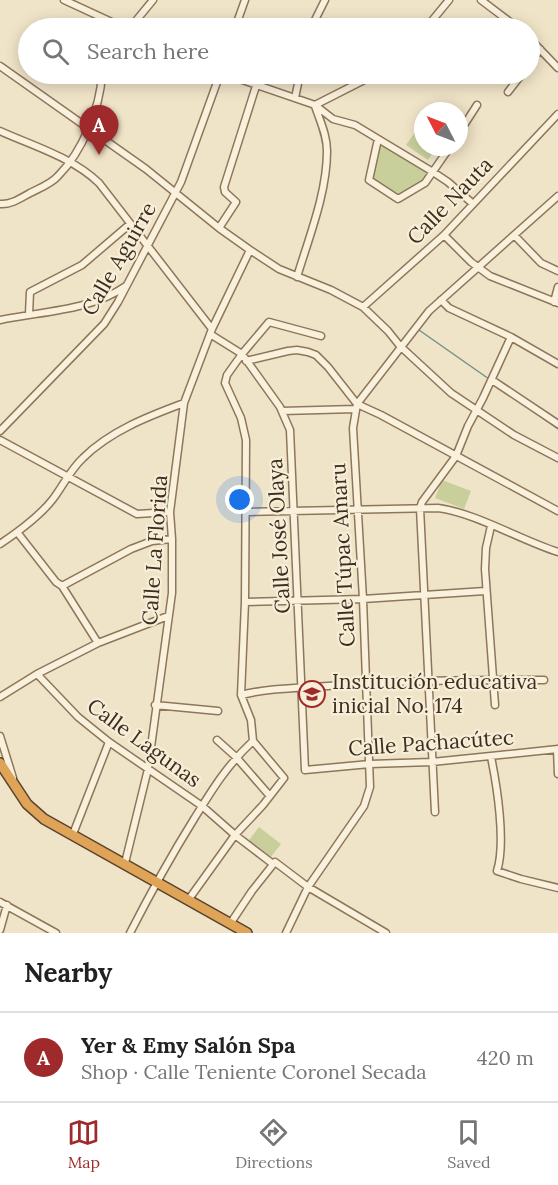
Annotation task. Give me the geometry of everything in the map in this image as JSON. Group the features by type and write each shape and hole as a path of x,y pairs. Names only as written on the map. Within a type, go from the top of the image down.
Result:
{"highway":[{"path":"0,763 16,790 34,811 189,899 242,932"}],"street":[{"path":"64,0 99,18"},
{"path":"139,18 153,0"},
{"path":"239,18 245,0"},
{"path":"317,18 325,0"},
{"path":"434,18 449,0"},
{"path":"481,0 505,18"},
{"path":"540,49 558,68"},
{"path":"0,66 18,79"},
{"path":"25,84 146,169 175,194 250,250 279,269 339,293 363,307 400,346 451,393 514,435 558,458"},
{"path":"0,204 11,203 52,181 70,162 97,107 101,84"},
{"name":"Calle Aguirre","path":"0,431 104,324 175,194 216,84"},
{"path":"251,84 315,105 333,119 355,125 433,172 472,203"},
{"path":"295,98 298,84"},
{"path":"315,105 356,84"},
{"path":"508,92 514,84"},
{"path":"219,228 236,202 225,192 224,187 256,86"},
{"path":"297,277 325,173 327,150 325,134 315,105"},
{"path":"468,119 477,105"},
{"name":"Calle Nauta","path":"363,307 444,236 472,203 558,114"},
{"name":"Calle José Olaya","path":"0,130 70,162 90,174 147,245 211,331 242,354 282,411 290,430 306,770"},
{"path":"378,139 369,180 398,199 425,183 444,156"},
{"path":"356,406 429,311 558,196"},
{"path":"29,314 30,292 82,265 130,224"},
{"path":"444,236 490,276 556,302 558,287"},
{"path":"515,236 541,263 558,270"},
{"name":"Calle La Florida","path":"125,862 148,769 172,593 170,512 184,403 211,331 250,250"},
{"path":"0,320 81,306 101,300 127,285"},
{"path":"441,300 449,308 511,337 558,363"},
{"path":"189,899 235,835 263,805 284,777 253,741 251,720 241,695 247,512 245,429 225,383 227,375 242,354 269,322 321,336"},
{"path":"435,812 420,508 456,456 511,337"},
{"path":"246,361 297,350 316,355 328,367 356,406"},
{"path":"492,380 558,424"},
{"path":"0,544 17,532 52,500 81,459 110,438 151,415 184,403"},
{"path":"282,411 356,406 381,415 558,511"},
{"name":"Calle Túpac Amaru","path":"286,933 308,887 364,806 370,787 363,599 352,428 356,406"},
{"path":"0,440 137,514 170,512"},
{"path":"247,512 420,508 453,510 533,544 558,552"},
{"path":"491,526 486,548 485,591 495,705"},
{"path":"17,532 56,582 62,586 98,643"},
{"path":"62,586 130,549 152,541 172,539"},
{"path":"245,602 363,599 485,591"},
{"path":"0,697 37,674 98,643 168,616"},
{"name":"Calle Lagunas","path":"37,674 62,702 109,742 202,806 235,835 274,863"},
{"path":"241,695 302,687 367,683 429,680 544,680"},
{"path":"155,705 218,711"},
{"path":"0,736 16,790"},
{"path":"217,740 236,757 269,795"},
{"path":"130,933 157,881 225,770 253,741"},
{"path":"73,834 109,742"},
{"path":"557,749 558,774"},
{"name":"Calle Pachacútec","path":"306,770 370,764 432,762 557,749"},
{"path":"491,757 496,782 501,851 497,871 558,888"},
{"path":"230,924 274,863 308,887 386,933"},
{"path":"0,930 3,903 56,933"}],"green space":[{"path":"414,134 414,150 406,145"},
{"path":"379,142 431,173 424,182 398,197 370,179"},
{"path":"442,480 471,491 464,509 435,498"},
{"path":"259,827 281,844 271,857 249,840"}],"waterway":[{"path":"419,330 489,379"},
{"path":"527,407 558,429"}],"place":[{"name":"Yer & Emy Salón Spa","path":"99,155"},
{"name":"Institución educativa inicial No. 174","path":"312,694"}]}
